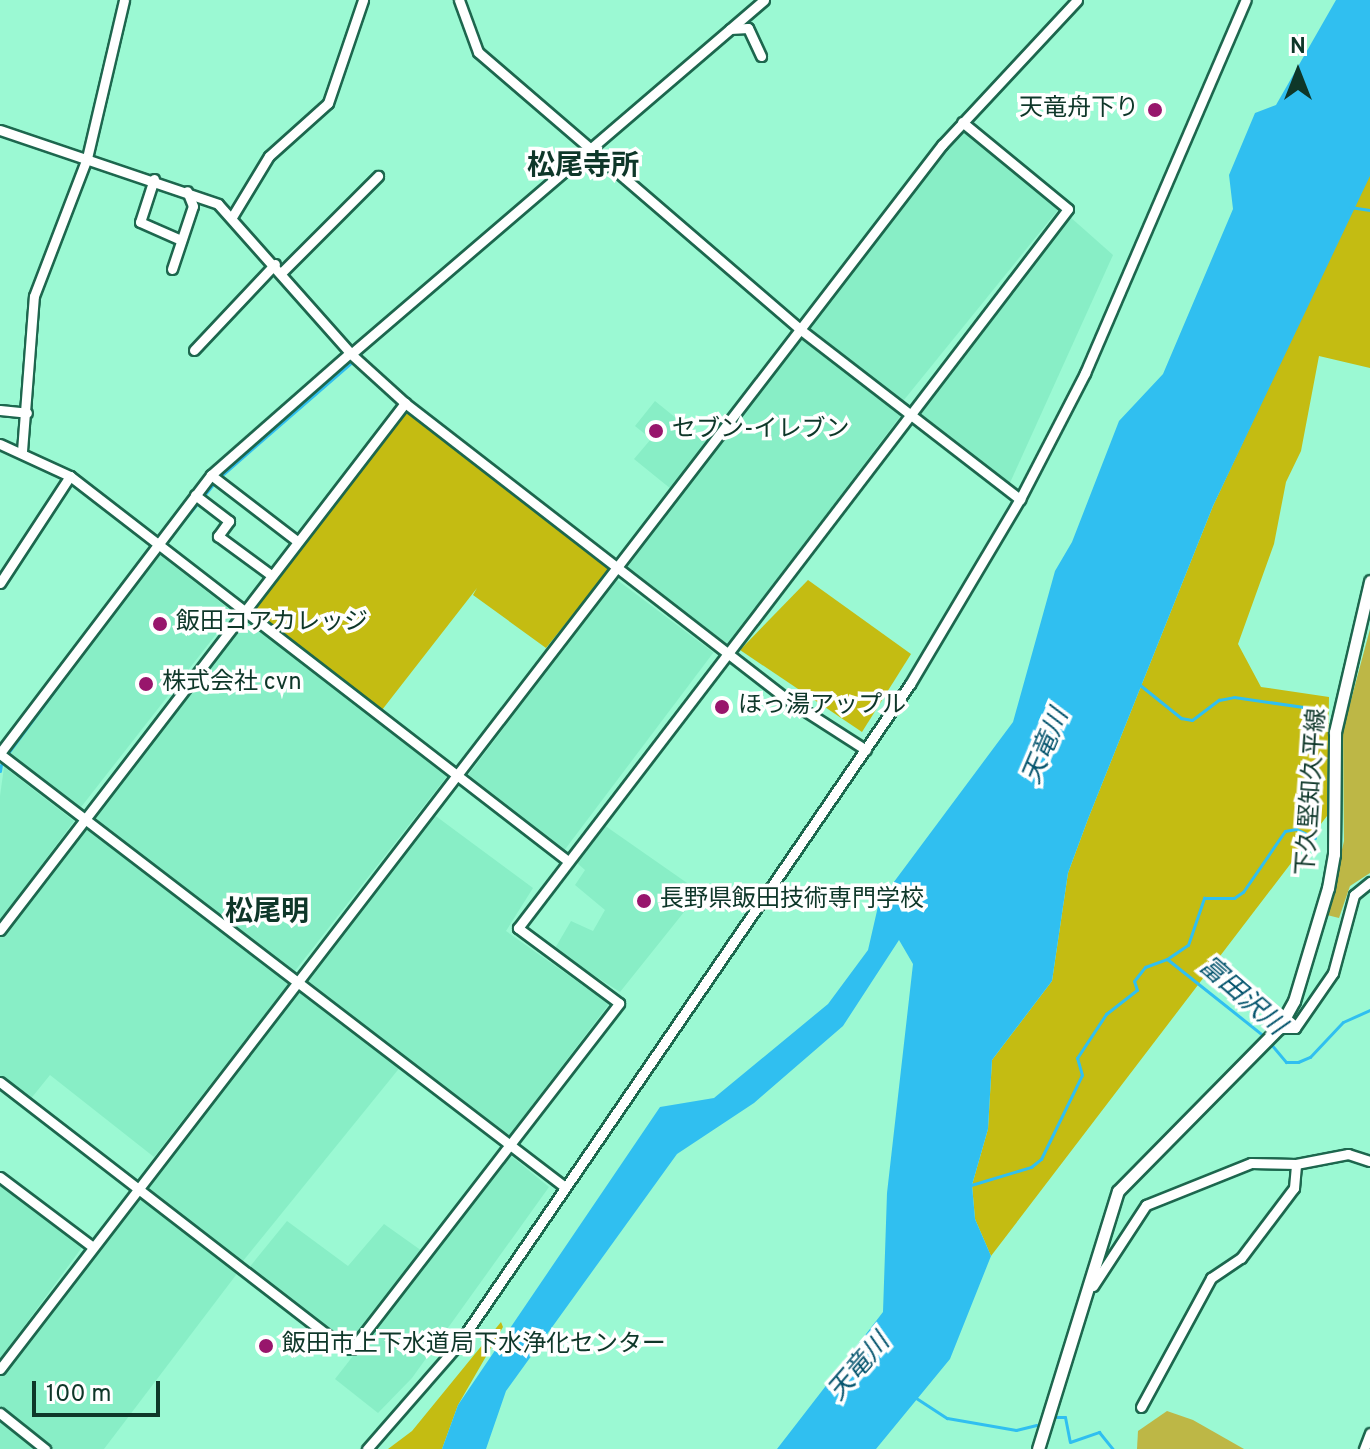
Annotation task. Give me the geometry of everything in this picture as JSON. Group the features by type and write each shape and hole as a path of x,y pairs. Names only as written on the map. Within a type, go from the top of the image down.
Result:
{"main road":[{"name":"下久堅知久平線","path":"1038,1449 1110,1208 1124,1182 1276,1031 1294,1001 1328,888 1334,854 1335,732 1370,581"}],"street":[{"path":"22,451 34,296 87,158 124,0"},
{"path":"232,217 269,156 328,103 363,0"},
{"path":"459,0 478,52 801,330 1020,499"},
{"path":"565,1187 0,754 211,475 764,0"},
{"path":"0,1369 962,122 1077,0"},
{"path":"367,1449 457,1346 866,750 1020,499 1085,373 1246,0"},
{"path":"730,29 748,28 761,56"},
{"path":"2,1088 345,1349 352,1349 619,1003 518,928 1068,209 962,122"},
{"path":"0,130 187,191 232,217 351,354 405,403 727,652 866,750"},
{"path":"194,350 378,176"},
{"path":"154,179 140,222 181,240"},
{"path":"172,269 193,206 187,191"},
{"path":"0,930 405,403"},
{"path":"0,410 27,413"},
{"path":"0,444 22,451 70,476 568,861"},
{"path":"211,475 297,541"},
{"path":"0,583 70,476"},
{"path":"195,495 229,521 218,536 271,575"},
{"path":"1276,1031 1295,1028 1333,973 1354,895 1370,882"},
{"path":"1082,1301 1146,1205 1229,1168 1296,1164 1348,1154 1370,1161"},
{"path":"1141,1407 1211,1278 1241,1258 1294,1188 1296,1164"},
{"path":"0,1177 93,1247"},
{"path":"0,1413 45,1449"},
{"path":"1364,1449 1370,1433"}],"shaded area":[{"path":"960,129 1059,209 899,406 801,326"},
{"path":"1370,171 1370,368 1319,356 1301,451 1286,482 1274,544 1238,644 1261,687 1329,697 1327,816 991,1256 975,1219 972,1185 988,1129 992,1060 1052,981 1068,873 1088,819 1213,506"},
{"path":"1069,216 1113,255 1009,485 916,415"},
{"path":"800,338 901,414 728,644 627,568"},
{"path":"655,401 708,444 671,489 634,459 651,439 635,426"},
{"path":"404,410 607,565 607,572 546,648 473,595 477,588 382,710 252,609"},
{"path":"160,555 233,612 78,811 5,754"},
{"path":"616,579 713,652 564,850 467,777"},
{"path":"808,580 911,654 862,732 740,650"},
{"path":"245,619 447,777 292,975 90,818"},
{"path":"1370,629 1370,873 1350,886 1339,918 1327,915 1344,841 1343,730"},
{"path":"4,767 74,821 0,921 0,796"},
{"path":"433,814 533,888 506,931 609,1004 508,1137 304,981"},
{"name":"長野県飯田技術専門学校","path":"604,825 700,892 620,992 554,950 571,921 593,931 605,910 575,885 585,870 576,862"},
{"path":"85,828 290,982 154,1157 50,1075 29,1101 0,1078 0,936"},
{"path":"299,987 399,1068 239,1266 139,1185"},
{"path":"510,1155 549,1187 412,1378 378,1413 335,1379"},
{"path":"0,1185 83,1246 0,1359"},
{"path":"138,1195 239,1271 104,1449 50,1449 0,1409 0,1375"},
{"path":"287,1221 348,1266 384,1224 422,1251 348,1345 248,1269"},
{"path":"501,1322 503,1327 458,1405 442,1449 388,1449 412,1431"},
{"path":"1167,1411 1193,1420 1244,1449 1137,1449 1138,1431"},
{"path":"0,1420 37,1449 0,1449"}],"water":[{"name":"天竜川","path":"1336,0 1370,0 1370,176 1213,506 1088,819 1068,873 1052,981 992,1060 988,1129 972,1185 975,1219 991,1256 950,1359 876,1449 777,1449 883,1312 887,1193 913,964 899,940 843,1026 754,1103 677,1154 506,1391 486,1449 442,1449 458,1405 660,1107 714,1098 828,1004 868,950 879,902 1013,722 1055,571 1072,542 1119,421 1163,374 1233,209 1229,175 1255,113 1276,105"}],"waterway":[{"path":"1350,207 1370,210"},
{"path":"222,475 352,362"},
{"path":"206,493 214,483"},
{"path":"171,535 197,504"},
{"path":"8,753 123,598"},
{"path":"1140,685 1181,718 1192,720 1219,700 1234,697 1324,710"},
{"path":"0,771 1,765"},
{"path":"1167,959 1188,945 1204,898 1234,898 1243,892 1285,831 1296,829 1315,838"},
{"name":"富田沢川","path":"971,1185 1031,1167 1041,1159 1082,1075 1077,1058 1106,1014 1137,990 1134,981 1145,967 1167,959 1265,1037"},
{"name":"富田沢川","path":"1270,1043 1286,1062 1298,1062 1310,1057 1343,1022 1370,1010"},
{"path":"916,1398 947,1418 1016,1430 1036,1425"},
{"path":"1053,1417 1065,1417 1070,1442 1099,1432 1113,1449"}],"place":[{"name":"天竜舟下り","path":"1155,110"},
{"name":"セブン-イレブン","path":"656,431"},
{"name":"飯田コアカレッジ","path":"160,624"},
{"name":"株式会社 cvn","path":"146,684"},
{"name":"ほっ湯アップル","path":"722,707"},
{"name":"長野県飯田技術専門学校","path":"644,901"},
{"name":"飯田市上下水道局下水浄化センター","path":"266,1346"}],"district":[{"name":"松尾寺所","path":"583,167"},
{"name":"松尾明","path":"267,913"}]}
